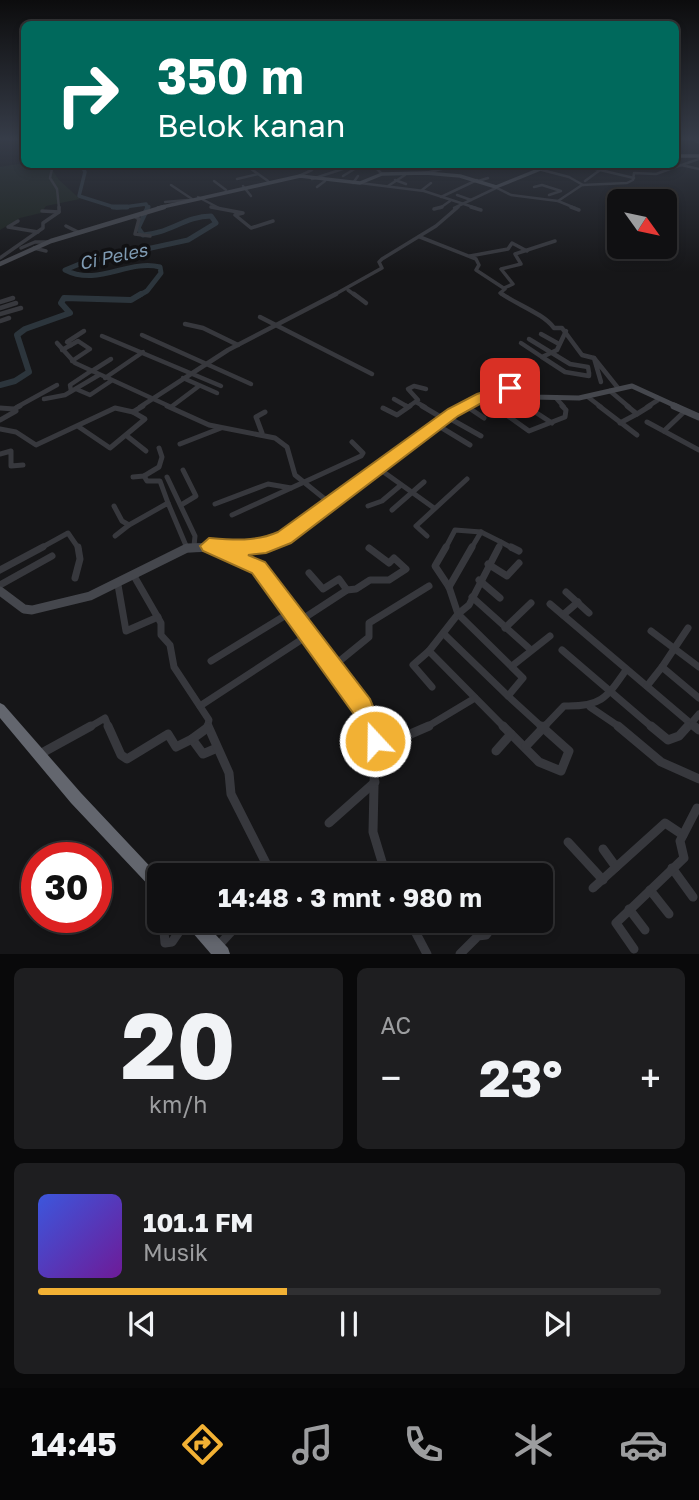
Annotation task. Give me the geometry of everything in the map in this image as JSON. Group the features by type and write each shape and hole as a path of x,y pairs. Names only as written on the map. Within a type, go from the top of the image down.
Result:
{"highway":[{"path":"0,709 147,873"},
{"path":"202,933 219,951"}],"main road":[{"path":"0,264 48,242 78,232 190,199 260,183"},
{"path":"346,183 360,183"},
{"path":"481,183 496,188 510,183"},
{"path":"0,591 24,609 32,610 90,596 118,585 191,547 240,548 266,545 285,537 465,405 507,388 533,397 556,398 589,397 614,389 639,388 659,400 699,417"}],"street":[{"path":"53,183 58,190 55,196 59,212"},
{"path":"216,183 226,190"},
{"path":"317,187 323,183"},
{"path":"360,183 422,190 481,210"},
{"path":"388,186 392,183"},
{"path":"402,183 406,184"},
{"path":"422,190 431,183"},
{"path":"441,197 474,183"},
{"path":"133,412 207,362 373,275 382,268 379,262 382,259 420,237 460,205 496,188 516,195 556,200 584,183 610,187 626,183"},
{"path":"627,187 630,183"},
{"path":"171,185 190,199"},
{"path":"534,187 542,185 556,188 561,191 547,194 579,210"},
{"path":"243,186 250,194 258,190"},
{"path":"209,194 219,195"},
{"path":"457,195 472,200"},
{"path":"505,201 516,195"},
{"path":"198,197 212,207 243,213 235,215 250,228 273,221"},
{"path":"165,202 190,199"},
{"path":"434,209 439,209 450,201"},
{"path":"42,211 59,212"},
{"path":"6,256 59,212"},
{"path":"134,216 139,219 135,234 150,236"},
{"path":"18,221 8,227 38,232"},
{"path":"66,226 78,232"},
{"path":"420,237 470,256 486,270"},
{"path":"555,241 515,255 521,264 501,268 513,284 500,292 525,310 546,317 553,327 566,331 637,414"},
{"path":"0,258 35,242 48,242"},
{"path":"470,256 508,249 512,243 527,251"},
{"path":"34,248 46,251"},
{"path":"479,266 476,270 504,288"},
{"path":"348,290 366,303"},
{"path":"0,302 14,300 0,308"},
{"path":"0,314 21,307"},
{"path":"260,317 372,374"},
{"path":"0,321 9,318"},
{"path":"185,324 203,328 238,345"},
{"path":"71,345 67,341 84,331"},
{"path":"542,357 557,350 566,331"},
{"path":"541,334 559,344"},
{"path":"142,335 251,384"},
{"path":"102,336 221,386"},
{"path":"521,343 567,373 590,375 588,367 578,366 529,339"},
{"path":"62,350 78,341 90,349 72,361"},
{"path":"57,343 72,361 111,381 221,428 262,433 287,447 295,475 331,503"},
{"path":"44,399 52,399 73,390 143,352"},
{"path":"578,366 579,357 588,357"},
{"path":"588,357 601,382"},
{"path":"111,359 70,384 73,390 90,395 111,381"},
{"path":"504,370 513,389"},
{"path":"183,378 217,393"},
{"path":"0,420 57,385"},
{"path":"171,407 199,386"},
{"path":"416,401 418,398 408,389 414,386 426,389"},
{"path":"482,397 529,431 566,416 566,410 556,398"},
{"path":"589,397 637,435"},
{"path":"394,399 408,407"},
{"path":"620,423 659,400"},
{"path":"383,408 396,416 416,401"},
{"path":"416,401 443,420 470,445"},
{"path":"465,405 484,418"},
{"path":"592,411 600,407"},
{"path":"0,408 16,408"},
{"path":"0,429 16,432 34,445 79,427 115,408 145,418 127,436 107,448 79,427"},
{"path":"529,408 552,423"},
{"path":"262,433 256,417 265,411"},
{"path":"664,431 685,411"},
{"path":"443,420 481,436"},
{"path":"647,422 699,450"},
{"path":"180,444 221,428"},
{"path":"127,436 146,451"},
{"path":"232,515 292,488 338,462 362,455 352,442"},
{"path":"133,477 144,476 161,463 159,448"},
{"path":"0,454 11,451 10,466 23,465"},
{"path":"378,468 434,508"},
{"path":"181,505 196,496 183,470"},
{"path":"144,476 147,481 160,481 168,503 191,547"},
{"path":"167,477 195,536 191,547"},
{"path":"427,536 416,526 467,479"},
{"path":"392,510 424,482"},
{"path":"215,504 268,484 292,488"},
{"path":"368,506 382,501 401,485"},
{"path":"115,536 168,503"},
{"path":"114,506 122,521 129,526"},
{"path":"508,696 523,679 458,614 435,566 454,530 481,532 519,551"},
{"path":"444,586 481,532"},
{"path":"0,570 68,533 81,551 82,561 75,578"},
{"path":"432,687 412,665 429,651 444,634 446,626 467,607 501,542"},
{"path":"209,546 258,568 362,706 375,741 375,847 381,863"},
{"path":"299,622 348,590 358,588 370,580 389,580 406,569 394,558 389,563 369,548"},
{"path":"0,585 52,556"},
{"path":"488,564 507,576 519,563"},
{"path":"309,573 323,589 339,579 348,590"},
{"path":"39,754 105,718 124,758 166,735 176,747 207,728 209,720 174,667 170,645 161,635 158,617 134,576"},
{"path":"479,580 500,598"},
{"path":"118,585 126,631 158,617"},
{"path":"331,668 369,637 369,623 429,586"},
{"path":"566,592 589,613"},
{"path":"472,597 531,650"},
{"path":"563,615 578,602"},
{"path":"505,628 531,603"},
{"path":"550,604 699,730"},
{"path":"211,661 290,612"},
{"path":"647,686 688,628"},
{"path":"651,631 699,667"},
{"path":"429,651 539,762 557,771 563,768 569,751 444,634"},
{"path":"200,706 307,636"},
{"path":"512,666 550,636"},
{"path":"562,650 668,740 691,724 699,714"},
{"path":"662,667 699,698"},
{"path":"590,707 611,691 626,670"},
{"path":"375,741 393,743 401,740 475,698"},
{"path":"526,746 542,726 567,705 590,707 630,734 661,762 699,779"},
{"path":"207,728 229,773 231,794 266,863"},
{"path":"496,751 511,733"},
{"path":"192,739 203,754 217,748"},
{"path":"329,823 374,782"},
{"path":"634,948 616,923 684,858 680,841 698,808"},
{"path":"593,888 665,823 683,835"},
{"path":"568,842 603,880"},
{"path":"603,849 616,867"},
{"path":"672,868 693,897"},
{"path":"650,890 669,914"},
{"path":"629,909 645,930"},
{"path":"164,933 165,943 172,942 179,933"},
{"path":"219,951 232,933"},
{"path":"416,933 427,954"},
{"path":"460,954 478,936 487,933"}],"shaded area":[{"path":"0,183 62,183 80,199 46,206 41,213 20,218 0,230"}],"waterway":[{"name":"Ci Peles","path":"82,183 79,196 114,207"},
{"name":"Ci Peles","path":"124,207 146,204 147,208"},
{"name":"Ci Peles","path":"114,207 124,207"},
{"name":"Ci Peles","path":"114,207 124,207"},
{"name":"Ci Peles","path":"138,296 147,291 161,273 160,267 136,266 89,276 65,270 82,263 188,240 216,223 211,216 202,217 161,232 143,235 138,228 148,207"},
{"name":"Ci Peles","path":"0,385 15,381 29,372 17,335 25,329 70,313 61,303 64,298 131,300 141,294"}],"route":[{"path":"375,741 371,724 362,706 258,568 250,562 209,546 240,548 266,545 285,537 453,412 496,391 510,388"}]}
